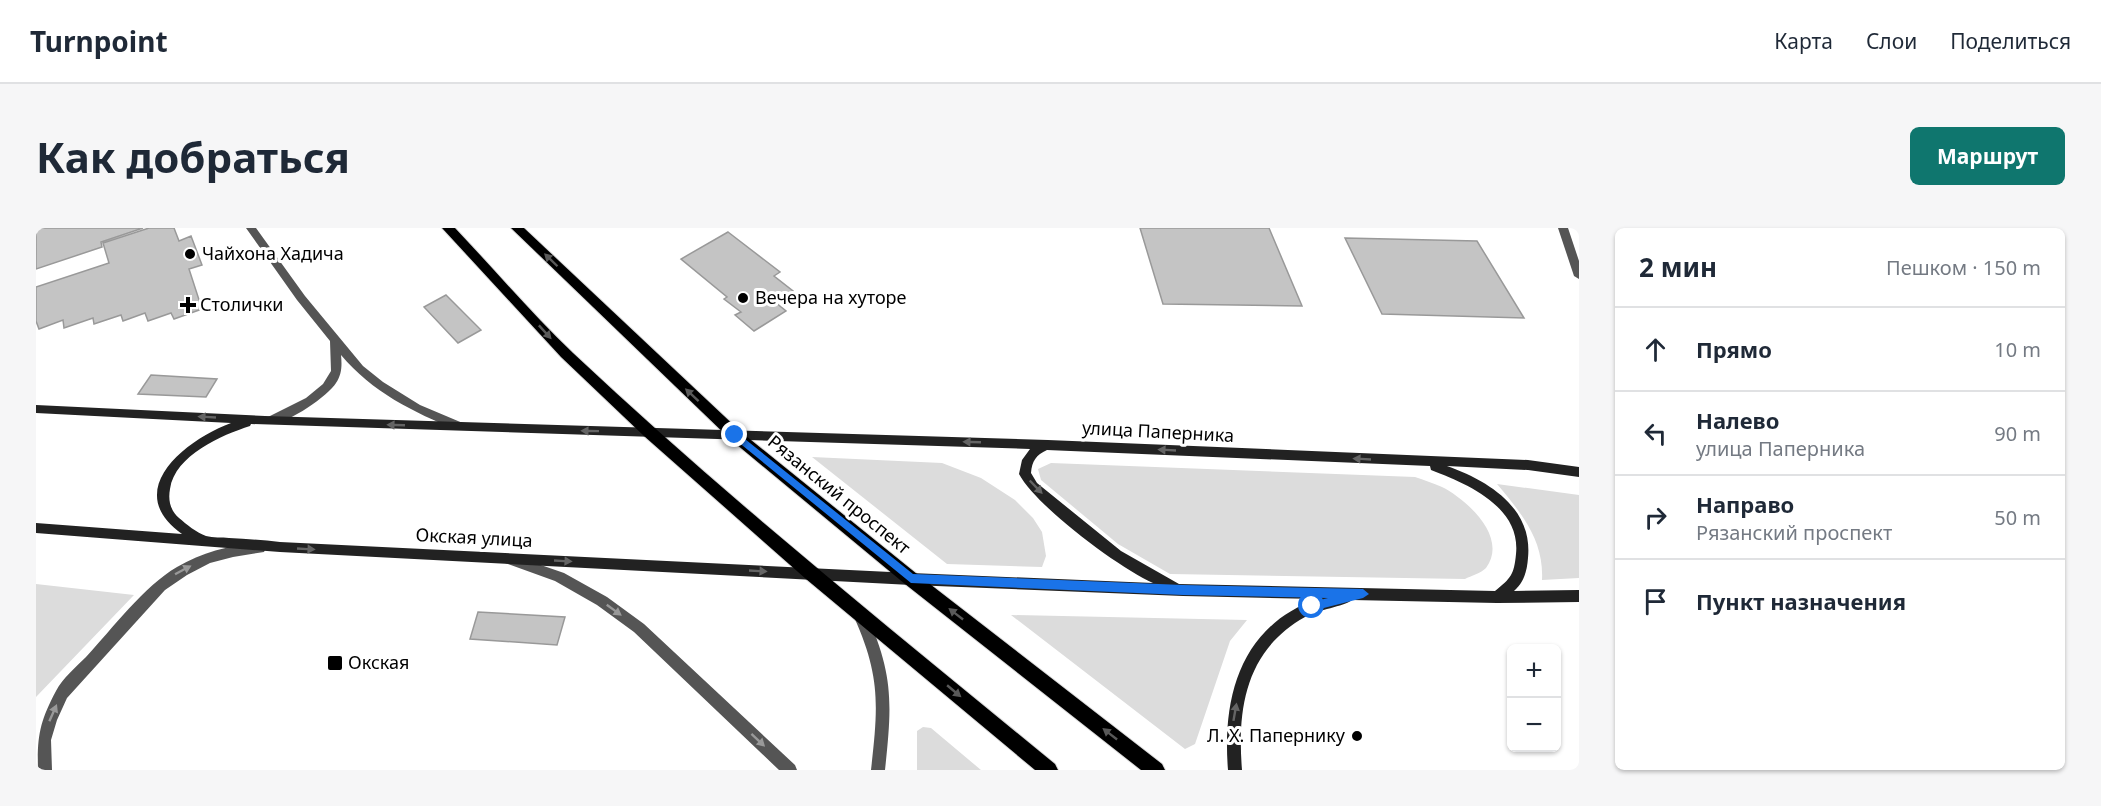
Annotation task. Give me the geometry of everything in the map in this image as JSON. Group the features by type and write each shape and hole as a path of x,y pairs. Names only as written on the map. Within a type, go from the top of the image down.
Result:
{"main road":[{"path":"447,228 566,354 649,432 812,574 1049,770"},
{"name":"Рязанский проспект","path":"517,228 735,435 911,579 1156,770"},
{"path":"36,409 463,428 735,435"},
{"path":"205,543 168,514 162,497 166,482 176,464 195,445 238,424 268,420"},
{"name":"улица Паперника","path":"735,435 1048,445 1528,465 1579,472"},
{"path":"1048,445 1032,452 1026,460 1024,474 1033,486 1117,556 1148,576 1183,590"},
{"path":"1420,462 1464,476 1500,500 1518,525 1525,551 1517,580 1497,597"},
{"name":"Окская улица","path":"36,528 205,543 911,579"},
{"path":"911,579 1183,590 1497,597 1579,596"},
{"path":"1235,770 1232,744 1233,716 1242,678 1258,647 1285,622 1312,606 1363,594"}],"street":[{"path":"251,228 272,260 335,342 359,369 379,385 432,416 463,428"},
{"path":"1563,228 1579,276"},
{"path":"268,420 308,401 332,381 336,372 335,342"},
{"path":"45,770 44,740 50,719 62,693 160,586 200,561 248,549 280,547"},
{"path":"505,558 559,578 602,601 639,628 790,770"},
{"path":"860,613 875,646 883,675 885,702 878,770"},
{"path":"36,763 40,770"}],"shaded area":[{"path":"812,457 942,463 981,478 1015,500 1033,518 1042,532 1046,556 1042,567 947,564"},
{"path":"1051,463 1415,477 1442,487 1473,510 1489,532 1492,556 1486,568 1465,579 1170,574 1118,544 1041,480 1038,469"},
{"path":"1497,484 1579,495 1579,578 1542,580 1539,552 1530,528"},
{"path":"36,584 134,595 36,697"},
{"path":"1011,615 1247,620 1230,641 1195,744 1185,749"},
{"path":"923,727 931,728 981,770 917,770 917,731"}],"building":[{"path":"36,228 143,228 101,242 102,247 36,269"},
{"path":"149,228 174,228 179,241 191,236 202,265 189,269 202,309 174,319 171,313 148,321 145,313 123,321 121,315 94,324 93,318 64,328 63,320 39,329 36,321 36,287 109,263 103,243"},
{"path":"1140,228 1269,228 1302,306 1163,304"},
{"path":"728,232 780,272 774,276 793,291 775,302 786,311 754,331 735,315 741,312 724,299 727,297 681,259"},
{"path":"1345,238 1477,241 1524,318 1382,314"},
{"path":"446,295 481,330 458,343 424,307"},
{"path":"151,375 217,379 206,397 138,394"},
{"path":"478,612 565,617 557,645 470,639"}],"place":[{"name":"Чайхона Хадича","path":"190,254"},
{"name":"Вечера на хуторе","path":"743,298"},
{"name":"Столички","path":"188,305"},
{"name":"Окская","path":"335,663"},
{"name":"Л. Х. Папернику","path":"1357,736"}],"route":[{"path":"735,435 911,579 1183,590 1363,594 1312,606"}]}
